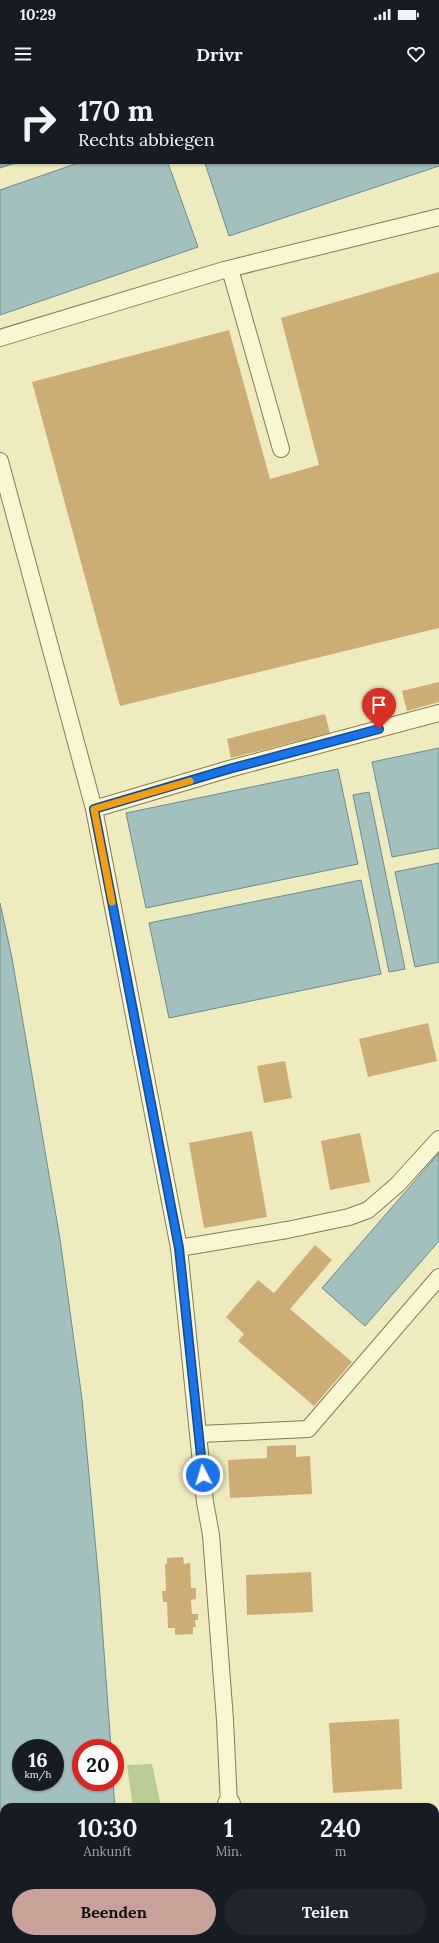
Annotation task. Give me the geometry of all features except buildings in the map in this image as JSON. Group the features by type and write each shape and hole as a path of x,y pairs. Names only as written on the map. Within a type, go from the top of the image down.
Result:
{"lane":[{"path":"0,338 230,268 439,217"},
{"path":"230,268 281,449"},
{"path":"0,461 94,809 179,1248 205,1502 211,1535 229,1803"},
{"path":"94,809 229,769 439,713"},
{"path":"179,1248 287,1230 349,1217 368,1210 397,1185 439,1139"},
{"path":"199,1434 308,1429 439,1277"}],"green space":[{"path":"152,1764 160,1803 132,1803 127,1765"}],"water":[{"path":"0,164 12,164 0,168"},
{"path":"75,164 168,164 198,247 0,315 0,190"},
{"path":"205,164 439,164 439,166 229,236"},
{"path":"439,748 439,848 392,857 372,762"},
{"path":"338,769 358,864 146,908 126,813"},
{"path":"369,792 405,969 389,972 353,795"},
{"path":"439,863 439,962 415,967 395,872"},
{"path":"361,880 381,974 169,1018 149,923"},
{"path":"0,903 12,958 60,1239 82,1399 99,1583 110,1739 72,1739 72,1791 114,1791 115,1803 0,1803"},
{"path":"439,1153 439,1241 365,1326 322,1288"}],"slow traffic":[{"path":"112,902 94,809 190,781"}],"route":[{"path":"203,1475 179,1248 94,809 229,769 379,729"}]}
